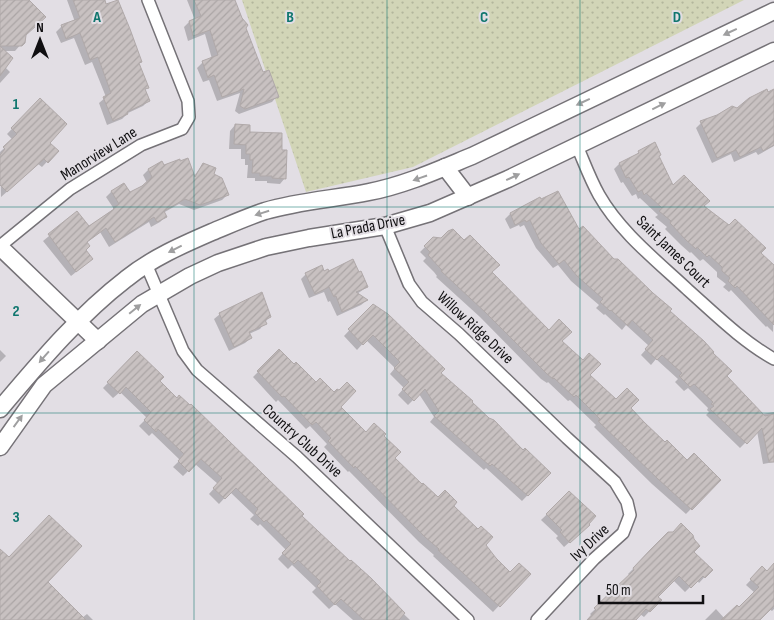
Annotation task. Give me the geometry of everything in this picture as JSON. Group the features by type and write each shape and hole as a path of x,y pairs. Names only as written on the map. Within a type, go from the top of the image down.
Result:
{"main road":[{"name":"La Prada Drive","path":"0,409 58,340 78,321 125,279 146,264 179,246 265,211 386,188 428,174 774,11"},
{"name":"La Prada Drive","path":"0,447 44,385 142,304 190,276 218,263 266,247 385,226 430,213 577,146 774,52"},
{"path":"445,167 468,197"},
{"path":"0,246 98,340"}],"street":[{"name":"Manorview Lane","path":"0,246 70,189 141,144 182,129 189,117 188,101 148,0"},
{"name":"Saint James Court","path":"577,146 599,195 623,228 736,333 774,359"},
{"name":"Willow Ridge Drive","path":"385,226 409,284 422,302 459,334 567,438"},
{"name":"Country Club Drive","path":"146,264 184,351 198,370 297,457 468,620"},
{"name":"Ivy Drive","path":"537,620 594,559 623,533 630,515 627,502 615,482 567,438"}],"green space":[{"path":"242,0 744,0 413,167 306,192"}],"building":[{"path":"0,0 29,0 46,17 26,35 25,43 22,46 0,46"},
{"path":"73,0 105,0 106,4 118,0 142,62 139,63 149,88 145,89 150,101 113,121 103,97 111,93 98,57 90,60 80,33 66,39 61,25 80,18"},
{"path":"194,0 235,0 242,18 248,25 246,28 263,72 269,70 279,97 245,109 240,106 244,89 222,97 214,75 208,78 202,61 218,55 210,30 193,36 189,21 201,16"},
{"path":"0,46 13,58 0,76"},
{"path":"767,89 768,92 774,89 774,145 763,151 761,147 740,157 736,150 717,158 700,121 717,115 732,106 737,108 749,98"},
{"path":"40,98 67,124 50,143 59,151 48,163 44,159 7,192 0,185 0,155 5,149 3,147 17,134 11,128"},
{"path":"235,124 250,125 250,132 282,133 282,150 287,150 286,179 260,176 260,173 252,173 253,160 250,160 250,154 246,154 246,145 234,144"},
{"path":"655,142 661,155 659,156 673,185 684,175 710,201 704,206 729,225 735,219 766,248 761,253 774,265 774,325 737,286 735,288 728,281 730,278 722,271 722,267 709,255 707,257 686,240 670,223 671,221 659,211 662,208 646,193 644,195 642,190 638,192 629,177 626,178 619,163"},
{"path":"188,158 195,177 203,163 216,168 214,174 222,178 229,195 200,205 185,199 164,211 167,217 157,222 154,217 115,242 106,228 87,242 90,246 86,250 93,259 76,272 48,234 77,211 89,226 119,204 111,191 124,183 130,192 142,186 152,177 148,169 162,161 164,165"},
{"path":"558,191 579,229 583,226 614,259 618,259 672,309 670,311 704,341 713,353 732,371 727,376 765,416 774,414 774,462 769,462 762,428 747,444 710,409 714,406 711,404 713,402 694,384 690,387 679,376 682,373 662,355 657,360 645,349 653,340 632,320 628,326 610,311 600,302 603,299 577,276 564,260 559,264 541,243 530,220 526,222 525,220 515,225 510,213 540,197 541,199"},
{"path":"453,229 464,240 470,235 500,265 492,272 549,330 559,319 572,332 562,341 583,360 589,353 601,364 590,375 616,399 627,388 639,400 631,408 644,422 665,442 667,440 687,460 694,453 721,480 692,510 598,421 600,419 576,395 574,397 547,374 441,271 428,255 430,252 424,246 433,237 441,238"},
{"path":"353,259 368,287 356,292 368,300 342,312 336,296 334,297 329,287 315,294 305,273 322,265 324,271 328,269 329,271"},
{"path":"262,292 271,317 265,320 267,324 249,332 252,338 234,347 219,313"},
{"path":"373,304 388,314 445,369 441,373 489,418 494,420 523,450 525,448 551,473 528,496 492,464 490,466 434,416 439,411 425,389 414,401 402,389 409,382 394,368 400,362 373,335 363,345 348,329"},
{"path":"279,349 294,364 296,362 316,382 320,378 334,392 347,382 356,391 341,407 366,432 374,423 386,434 384,436 401,452 395,458 438,497 445,490 457,502 454,506 478,529 481,526 493,537 486,545 510,572 519,563 531,574 500,607 438,550 355,466 354,468 328,441 331,438 316,422 312,425 257,371"},
{"path":"137,351 164,377 160,381 177,398 179,395 191,404 304,514 302,516 371,578 405,613 399,620 364,620 341,599 335,605 317,586 321,582 298,560 294,564 282,553 291,544 266,520 264,522 255,513 258,509 236,488 225,499 213,488 222,478 201,459 189,472 178,461 184,454 158,429 156,432 144,420 151,412 126,387 120,394 107,382"},
{"path":"569,491 596,516 590,525 570,543 560,532 562,530 546,514"},
{"path":"49,515 82,546 48,582 86,620 0,620 0,549 9,557"},
{"path":"681,523 693,535 700,546 694,552 713,570 705,578 703,576 691,588 679,576 658,597 662,600 650,612 646,609 636,620 587,620 596,610 594,608 634,570 633,568 651,549 668,532 673,532"},
{"path":"774,563 774,606 760,620 721,620 737,605 739,607 759,587 750,579 762,566 767,571"}]}
